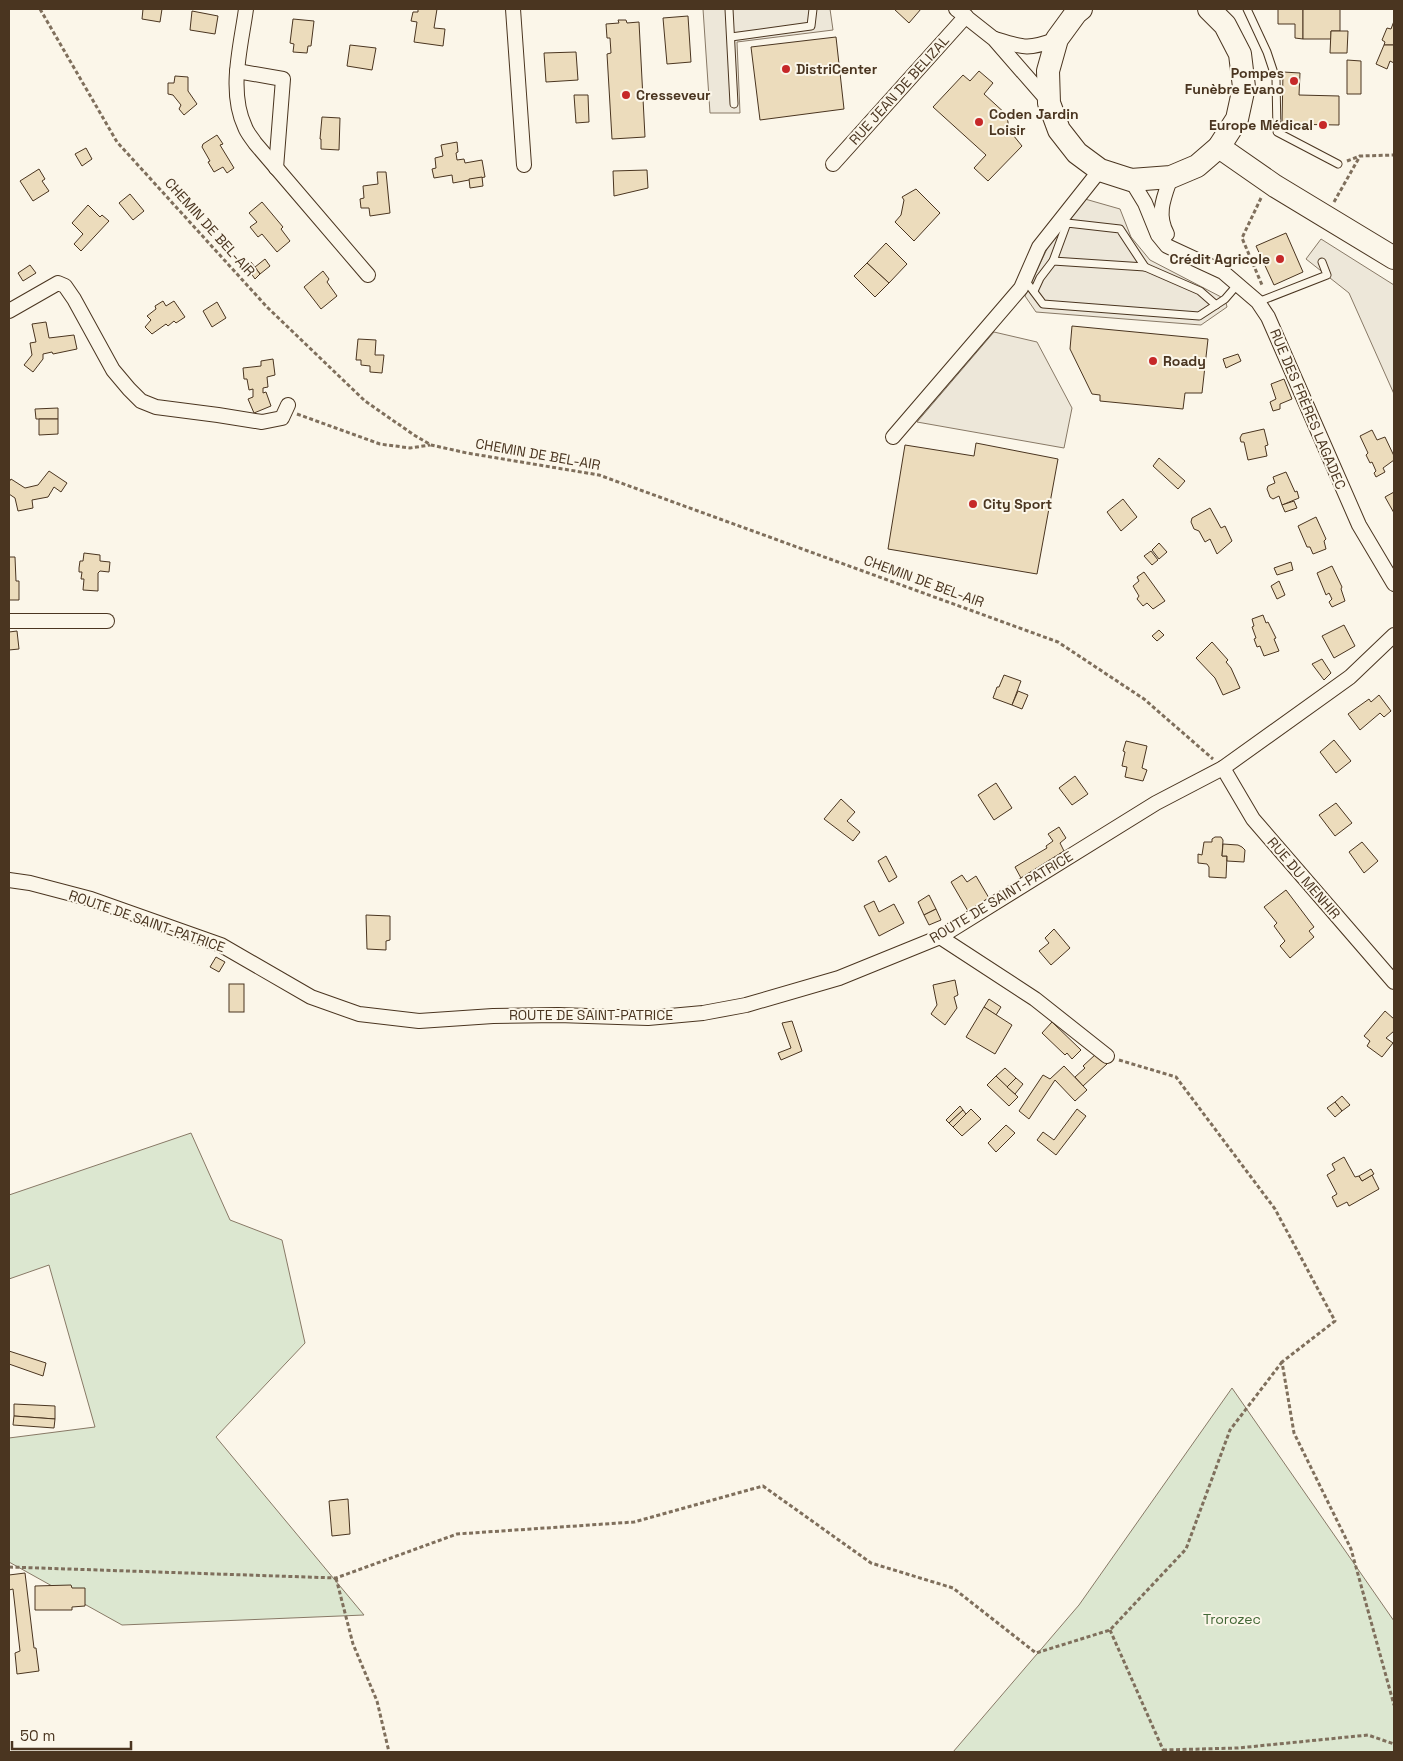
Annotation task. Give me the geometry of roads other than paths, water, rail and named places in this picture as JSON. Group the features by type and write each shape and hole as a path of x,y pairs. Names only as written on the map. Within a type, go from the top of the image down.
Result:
{"main road":[{"path":"1081,9 1057,39 1048,71 1049,103 1060,130 1077,153 1100,170 1131,180 1171,177 1197,166 1219,148 1237,120 1244,87 1240,54 1225,24 1209,9"},
{"path":"1219,148 1275,186 1394,258"}],"street":[{"path":"246,9 237,71 238,100 245,127 255,144 368,275"},
{"path":"513,9 524,165"},
{"path":"963,11 994,39 1049,103"},
{"name":"RUE JEAN DE BELIZAL","path":"833,164 963,11"},
{"path":"994,39 1020,47 1036,47 1057,39"},
{"path":"237,71 283,79 276,168"},
{"path":"893,437 1021,288 1039,247 1100,170"},
{"name":"RUE DES FRÈRES LAGADEC","path":"1171,177 1161,204 1161,217 1164,229 1167,235 1196,259"},
{"name":"RUE DES FRÈRES LAGADEC","path":"1131,180 1145,203 1158,235 1167,246 1223,272 1263,300 1268,317 1359,526 1394,584"},
{"path":"9,311 58,282 65,286 74,299 113,370 128,389 142,401 156,407 218,414 262,422 282,418 287,408"},
{"path":"9,621 107,621"},
{"name":"ROUTE DE SAINT-PATRICE","path":"9,880 30,883 91,899 220,945 311,997 359,1014 419,1021 558,1014 648,1018 703,1013 746,1004 839,978 940,937 1156,803 1223,768 1350,677 1394,635"},
{"name":"RUE DU MENHIR","path":"1223,768 1253,819 1394,982"},
{"path":"940,937 1035,999 1106,1056"}],"lane":[{"path":"729,9 734,104"},
{"path":"731,36 811,26 813,9"},
{"path":"1247,9 1268,52 1276,79 1277,132 1338,164"},
{"path":"1034,292 1040,278 1053,262 1067,223 1120,229 1145,267"},
{"path":"1053,262 1145,267 1200,291 1216,305"},
{"path":"1263,300 1327,275 1322,262"},
{"path":"1025,280 1043,304 1199,316 1226,298 1238,284"}],"place":[{"name":"DistriCenter","path":"786,69"},
{"name":"Pompes Funèbre Evano","path":"1294,81"},
{"name":"Cresseveur","path":"626,95"},
{"name":"Coden Jardin Loisir","path":"979,122"},
{"name":"Europe Médical","path":"1323,125"},
{"name":"Crédit Agricole","path":"1280,259"},
{"name":"Roady","path":"1153,361"},
{"name":"City Sport","path":"973,504"}],"park label":[{"name":"Trorozec","path":"1232,1619"}]}
